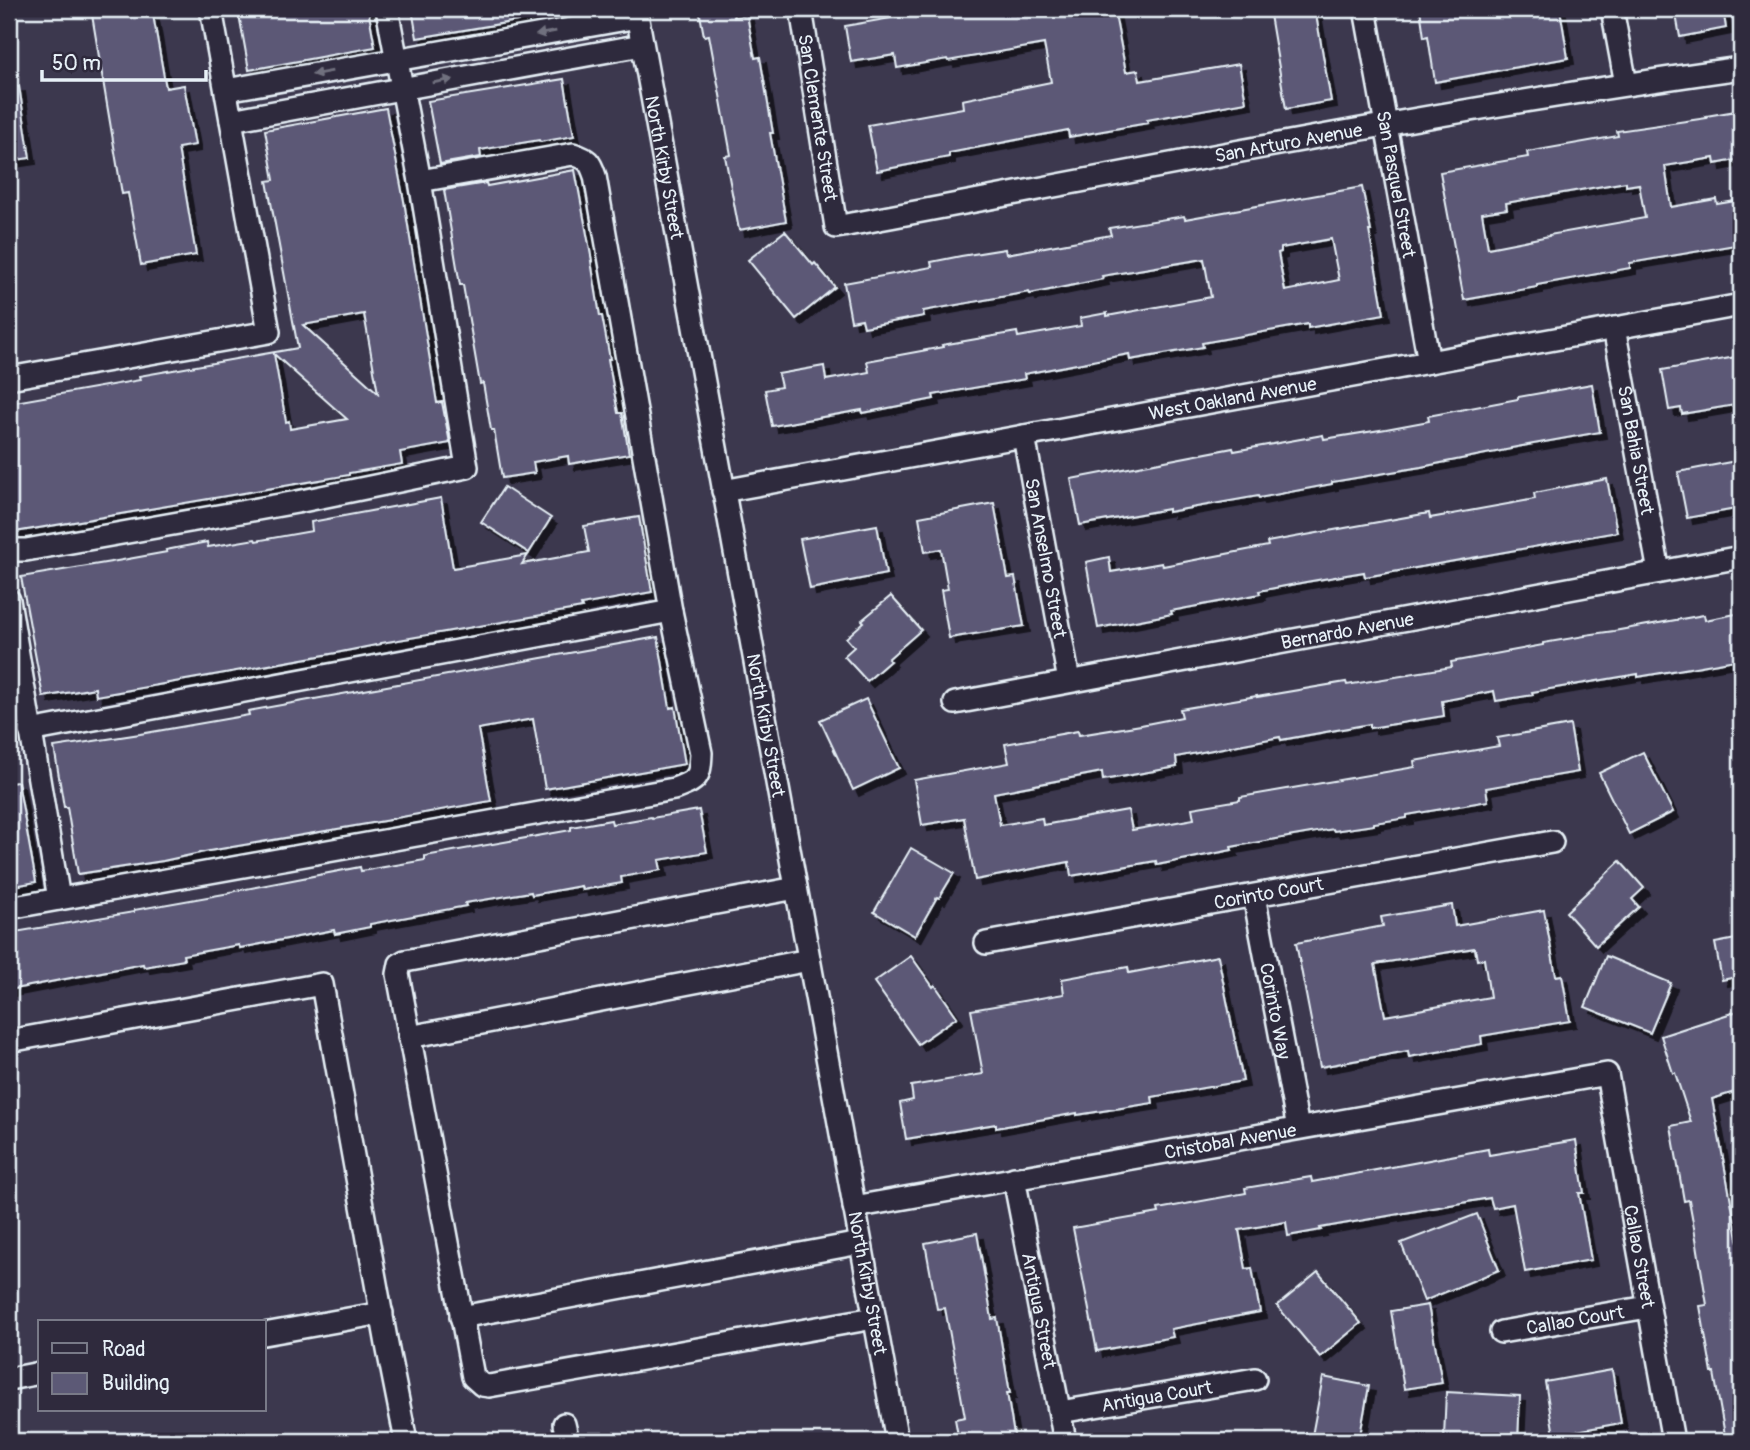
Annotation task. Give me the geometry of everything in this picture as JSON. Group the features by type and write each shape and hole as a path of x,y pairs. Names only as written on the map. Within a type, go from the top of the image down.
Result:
{"street":[{"path":"9,378 269,332 211,9"},
{"path":"9,550 26,550 297,502 467,467 420,181 387,9"},
{"name":"San Clemente Street","path":"801,9 836,227"},
{"name":"San Pasquel Street","path":"1365,9 1429,362"},
{"path":"1612,9 1626,84"},
{"path":"226,90 637,13"},
{"name":"North Kirby Street","path":"637,13 897,1441"},
{"path":"231,120 642,45"},
{"name":"San Arturo Avenue","path":"836,227 1386,124 1626,84 1741,68"},
{"path":"9,908 674,789 697,778 701,753 671,611 595,176 590,162 573,154 420,181"},
{"name":"West Oakland Avenue","path":"723,491 1741,305"},
{"name":"San Bahia Street","path":"1614,328 1659,572"},
{"name":"San Anselmo Street","path":"1024,436 1069,681"},
{"name":"Bernardo Avenue","path":"955,703 1741,556"},
{"path":"9,600 22,721 60,899"},
{"path":"22,721 671,611"},
{"name":"Corinto Court","path":"986,943 1552,842"},
{"path":"796,888 405,961 400,964 398,974 409,1037 473,1377 482,1385 489,1386 874,1318"},
{"name":"Corinto Way","path":"1254,895 1298,1128"},
{"path":"409,1037 809,960"},
{"path":"9,1041 322,984 406,1441"},
{"name":"Cristobal Avenue","path":"854,1207 1607,1073"},
{"name":"Callao Street","path":"1607,1073 1673,1441"},
{"name":"Antigua Street","path":"1014,1178 1065,1441"},
{"path":"461,1317 860,1243"},
{"name":"Callao Court","path":"1501,1332 1648,1307"},
{"path":"266,1334 382,1313"},
{"path":"9,1379 38,1373"},
{"name":"Antigua Court","path":"1060,1412 1255,1379"}],"building":[{"path":"91,9 152,9 166,88 184,85 195,145 178,148 196,255 141,265 128,193 122,194"},
{"path":"238,9 368,9 375,47 249,70"},
{"path":"412,9 535,9 535,18 417,38"},
{"path":"699,9 732,9 734,17 747,15 755,58 760,57 786,221 739,230 725,156 731,155 709,35 704,36"},
{"path":"968,9 1015,9 1016,15 1049,9 1114,9 1126,72 1138,70 1140,81 1239,64 1246,102 1069,137 1068,130 949,153 949,157 877,171 868,125 963,108 962,100 1051,82 1044,44 897,68 895,55 851,62 845,26 919,13 920,17"},
{"path":"1269,9 1315,9 1331,101 1286,109"},
{"path":"1420,9 1560,9 1568,58 1435,82 1428,36 1424,37"},
{"path":"1675,9 1723,9 1726,28 1680,37"},
{"path":"564,79 574,136 480,150 481,157 440,164 428,101"},
{"path":"19,86 30,158 9,161 9,87"},
{"path":"386,108 437,403 442,402 450,443 400,452 402,464 349,475 15,532 9,498 9,403 140,380 139,376 298,348 267,181 274,180 265,130","holes":["364,314 378,393 303,325","274,354 347,419 290,429 289,421 286,422"]},
{"path":"1736,111 1741,126 1741,159 1715,164 1714,158 1665,166 1671,207 1716,199 1717,204 1741,200 1741,244 1630,263 1630,268 1464,300 1440,172 1528,157 1527,152 1618,136 1617,131 1707,118 1706,116","holes":["1626,182 1626,186 1639,184 1645,218 1488,248 1482,213 1507,209 1506,203"]},
{"path":"575,170 618,413 622,413 629,454 569,464 568,456 533,462 535,473 502,478 483,383 480,384 463,285 460,285 444,190 486,183 487,186"},
{"path":"1362,187 1384,314 1202,343 1203,347 1130,360 1129,354 1024,374 1025,379 933,395 934,399 863,413 862,410 772,426 765,390 781,387 778,374 824,366 826,380 869,372 867,361 1017,332 1018,337 1081,326 1080,318 1107,313 1107,316 1211,297 1204,259 1102,276 1103,279 1030,294 1029,292 923,311 924,316 864,327 862,319 851,321 844,283 932,267 931,262 961,256 1005,249 1006,254 1111,235 1109,228 1184,216 1185,219","holes":["1331,239 1339,280 1285,291 1278,253 1281,248"]},
{"path":"785,231 835,287 796,319 748,260"},
{"path":"1736,357 1741,404 1682,414 1681,408 1669,410 1662,370"},
{"path":"1592,384 1600,432 1259,498 1258,496 1168,512 1168,509 1080,525 1071,479 1233,448 1234,451 1323,435 1324,439 1386,429 1429,421 1428,416"},
{"path":"1741,460 1741,508 1687,518 1678,472"},
{"path":"1607,479 1617,532 1365,577 1364,572 1306,582 1171,611 1172,614 1098,628 1086,562 1109,557 1111,572 1162,563 1163,566 1268,546 1267,542 1429,513 1430,518 1535,499 1534,493"},
{"path":"504,487 551,518 529,553 481,522"},
{"path":"441,498 453,568 528,555 522,564 589,552 584,526 639,517 652,592 581,605 582,608 96,696 95,688 43,697 21,577 167,552 166,550 207,542 208,547 312,531 311,522"},
{"path":"994,503 1008,578 1015,577 1024,626 949,638 941,590 948,589 941,549 925,552 919,517"},
{"path":"877,525 886,574 810,589 800,539"},
{"path":"891,596 921,630 867,681 844,656 854,647 846,638 864,622 862,620"},
{"path":"1741,613 1741,659 1532,692 1533,695 1496,701 1494,691 1442,701 1444,716 1370,728 1370,724 1281,740 1280,737 1176,757 1177,767 1103,780 1102,772 994,793 1000,825 1042,818 1043,825 1128,810 1132,830 1194,819 1192,808 1240,800 1240,797 1415,767 1414,761 1499,746 1497,738 1570,725 1578,772 1486,788 1488,801 1407,815 1407,818 1374,825 1333,829 1231,847 1232,850 1157,865 1156,861 1071,876 1069,862 975,880 964,818 922,825 914,780 1009,763 1005,744 1078,731 1079,735 1182,717 1180,709 1452,667 1451,662 1585,635 1704,615 1705,620"},
{"path":"658,637 670,708 675,707 685,764 545,789 533,719 478,729 491,801 78,874 54,747 249,715 248,711"},
{"path":"866,699 899,768 853,790 820,720"},
{"path":"1643,752 1673,812 1629,834 1599,773"},
{"path":"18,782 36,882 9,887 9,783"},
{"path":"699,810 707,852 659,860 661,870 621,877 622,883 582,890 581,886 532,895 531,892 465,903 466,906 370,924 370,927 335,934 334,930 240,948 239,945 183,955 184,960 144,967 143,964 9,990 9,933 134,912 360,867 361,871 425,860 425,856 571,830 571,827 611,820 612,824"},
{"path":"911,848 954,873 915,936 874,912"},
{"path":"1620,861 1644,888 1632,899 1639,907 1596,946 1566,912"},
{"path":"1452,905 1455,926 1544,910 1556,976 1562,975 1570,1021 1481,1036 1482,1044 1409,1057 1408,1051 1320,1067 1296,943 1383,926 1381,917","holes":["1475,948 1477,960 1484,959 1490,997 1385,1016 1375,964"]},
{"path":"1741,938 1741,976 1722,980 1715,943"},
{"path":"911,956 957,1017 918,1044 874,982"},
{"path":"1218,956 1243,1081 1152,1097 1153,1103 906,1139 900,1103 913,1100 911,1086 983,1074 971,1010 1064,994 1062,979 1128,967 1129,973"},
{"path":"1606,956 1671,983 1650,1033 1585,1007"},
{"path":"1741,1010 1741,1090 1712,1099 1741,1255 1741,1441 1726,1441 1700,1306 1707,1305 1697,1244 1689,1200 1684,1201 1671,1126 1691,1122 1661,1036"},
{"path":"1576,1140 1584,1193 1579,1193 1591,1260 1525,1272 1513,1204 1493,1208 1490,1198 1288,1236 1286,1222 1239,1230 1246,1269 1252,1268 1260,1312 1171,1329 1173,1337 1097,1351 1073,1228 1159,1213 1158,1209 1246,1193 1245,1188 1311,1177 1312,1182 1488,1149 1489,1155"},
{"path":"1477,1214 1499,1270 1424,1301 1401,1243"},
{"path":"977,1233 992,1319 997,1318 1015,1441 959,1441 955,1419 965,1417 945,1308 937,1309 925,1243"},
{"path":"1318,1272 1361,1323 1320,1357 1277,1306"},
{"path":"1428,1305 1442,1383 1404,1389 1391,1311"},
{"path":"1612,1370 1621,1423 1554,1435 1545,1382"},
{"path":"1323,1377 1369,1386 1359,1441 1311,1441"},
{"path":"1446,1392 1520,1396 1518,1440 1444,1437"}]}
